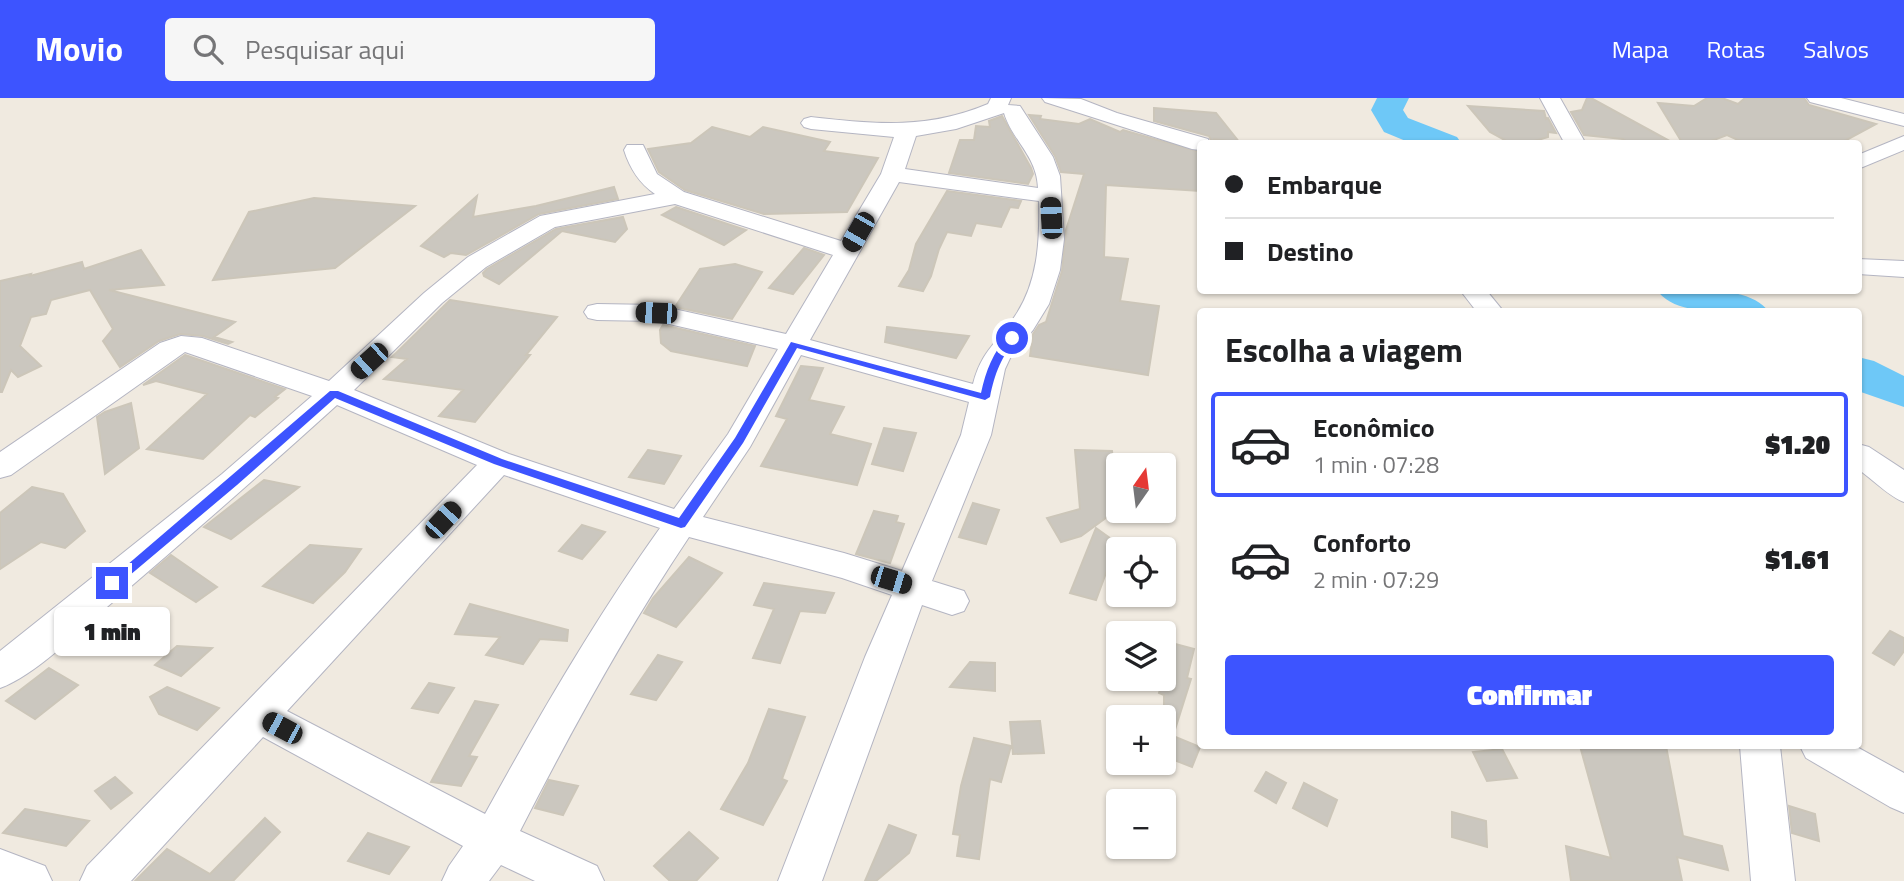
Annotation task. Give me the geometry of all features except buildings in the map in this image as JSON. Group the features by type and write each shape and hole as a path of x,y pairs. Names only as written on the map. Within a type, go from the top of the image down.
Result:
{"street":[{"path":"1052,98 1197,143"},
{"path":"1550,98 1574,140"},
{"path":"1817,98 1904,120"},
{"path":"811,123 906,133 954,125 1004,105 1110,117"},
{"path":"800,881 883,657 915,587 976,435 991,369 1000,351 1024,324 1035,304 1047,270 1052,239 1049,176 1042,157 1004,105"},
{"path":"464,881 493,840 554,726 645,576 739,440 892,174 906,133"},
{"path":"1862,161 1904,142"},
{"path":"635,150 641,171 656,185 676,197 847,251"},
{"path":"892,174 1050,197"},
{"path":"0,672 52,633 233,482 334,393 433,298 477,262 548,221 676,197"},
{"path":"1862,267 1904,269"},
{"path":"1475,294 1488,308"},
{"path":"597,312 656,313 740,330 985,397"},
{"path":"0,467 170,349 181,344 192,344 334,393 498,462 681,523 915,587 952,601"},
{"path":"1862,457 1897,481 1904,491"},
{"path":"102,881 498,462"},
{"path":"258,715 493,840 582,881"},
{"path":"1760,749 1773,881"},
{"path":"1825,749 1904,794"},
{"path":"0,870 30,881"}],"waterway":[{"path":"1393,98 1387,110 1396,125 1435,140"},
{"path":"1690,294 1735,308"},
{"path":"1862,373 1904,392"}],"route":[{"path":"112,583 334,393 498,462 681,523 739,440 794,344 985,397 991,369 1000,351 1012,338"}]}
